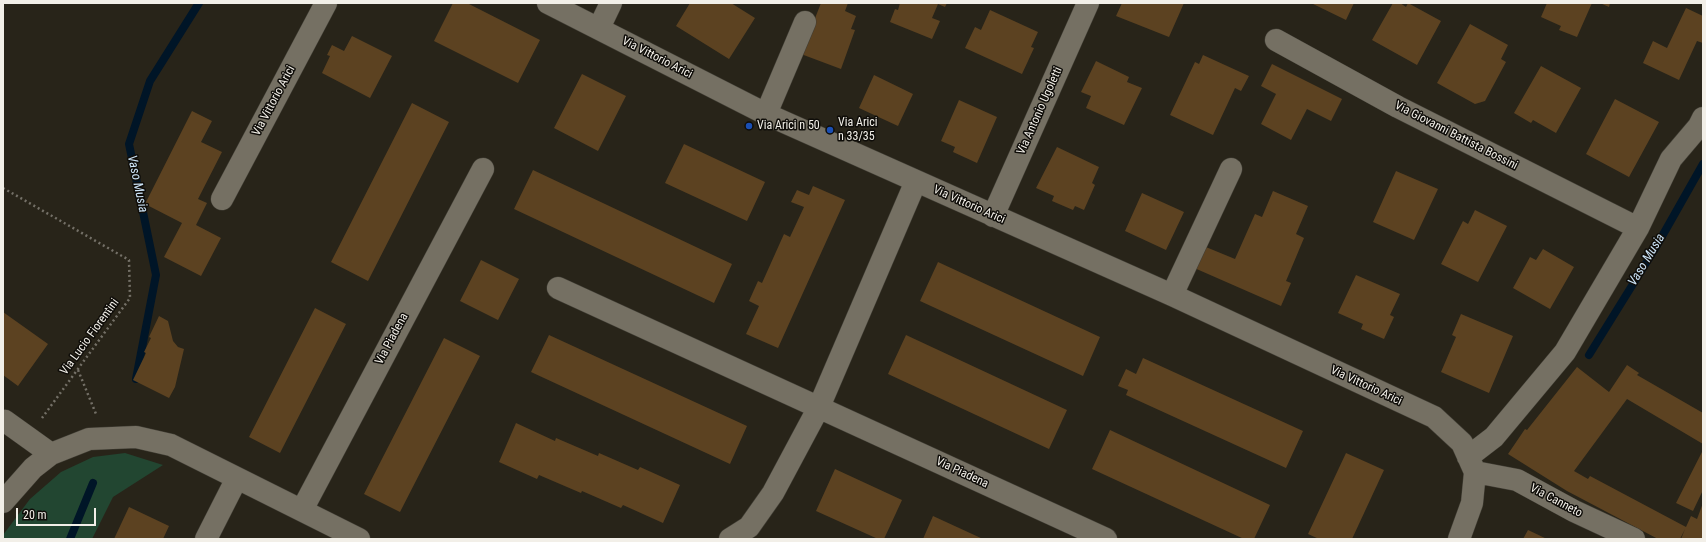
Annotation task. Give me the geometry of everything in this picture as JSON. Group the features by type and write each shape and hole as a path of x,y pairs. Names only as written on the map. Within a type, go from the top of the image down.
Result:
{"street":[{"name":"Via Vittorio Arici","path":"222,199 326,3"},
{"name":"Via Vittorio Arici","path":"548,3 766,114 1172,295 1434,417 1462,443 1472,464"},
{"path":"599,28 611,3"},
{"name":"Via Antonio Ugoletti","path":"993,216 1084,4"},
{"path":"766,114 805,22"},
{"name":"Via Giovanni Battista Bossini","path":"1276,40 1398,106 1638,228"},
{"path":"1459,539 1472,503 1472,464 1564,352 1638,228 1671,159 1699,126 1703,118"},
{"path":"1172,295 1231,168"},
{"name":"Via Piadena","path":"302,510 483,169"},
{"path":"730,539 749,527 773,493 819,407 916,181"},
{"name":"Via Piadena","path":"558,288 1106,539"},
{"path":"3,422 51,454"},
{"path":"3,502 33,468 51,454 89,439 136,436 171,445 359,539"},
{"name":"Via Canneto","path":"1472,464 1517,480 1574,511 1634,539"},
{"path":"206,539 237,478"}],"path":[{"name":"Via Lucio Fiorentini","path":"3,188 129,260 130,298 28,438"},
{"path":"78,370 106,438"}],"green space":[{"path":"125,453 163,465 113,497 92,539 3,539 3,535 30,499 61,472 93,457"}],"building":[{"path":"453,3 467,3 540,40 518,83 434,41"},
{"path":"690,3 731,3 755,18 729,59 676,26"},
{"path":"821,3 848,3 845,11 856,16 851,29 855,30 841,69 801,54"},
{"path":"900,3 947,3 945,7 938,4 932,18 940,21 932,39 890,22 895,9 898,10"},
{"path":"1122,3 1184,3 1169,37 1116,16"},
{"path":"1311,3 1354,3 1346,20"},
{"path":"1393,3 1400,3 1406,7 1408,3 1441,21 1417,65 1372,40"},
{"path":"1547,3 1592,3 1577,37 1559,30 1561,26 1541,17"},
{"path":"1600,3 1610,3 1609,7"},
{"path":"1686,8 1703,16 1703,43 1697,41 1679,80 1643,63 1653,41 1667,48"},
{"path":"990,10 1038,32 1031,47 1034,48 1022,74 965,48 975,27 981,30"},
{"path":"1470,24 1508,45 1501,59 1506,62 1485,101 1475,104 1437,83"},
{"path":"352,36 392,56 370,98 322,73 330,56 327,55 332,45 344,51"},
{"path":"1203,55 1249,76 1241,91 1235,88 1213,135 1170,115 1195,62 1199,64"},
{"path":"1096,61 1129,77 1127,82 1142,88 1124,125 1086,108 1091,96 1081,92"},
{"path":"1272,64 1342,99 1331,121 1307,109 1291,140 1261,124 1276,94 1261,86"},
{"path":"1541,66 1581,88 1556,133 1533,120 1531,123 1514,113"},
{"path":"582,74 626,96 598,151 554,128"},
{"path":"874,75 913,94 898,126 859,108"},
{"path":"1615,99 1659,122 1629,177 1586,154"},
{"path":"959,100 997,117 977,163 953,152 955,147 941,141"},
{"path":"412,103 449,122 368,281 331,262"},
{"path":"192,111 212,121 201,142 222,152 198,199 207,203 196,225 221,238 201,276 164,257 182,223 145,204"},
{"path":"684,144 765,182 747,221 665,183"},
{"path":"1057,147 1099,167 1092,183 1095,185 1084,210 1075,206 1073,210 1052,201 1054,196 1036,188"},
{"path":"533,170 732,264 714,303 514,209"},
{"path":"1396,171 1438,189 1414,240 1373,222"},
{"path":"813,186 845,200 778,348 746,334 759,306 749,301 758,281 762,283 784,234 790,237 804,207 791,202 797,190 809,195"},
{"path":"1273,191 1308,206 1296,234 1304,238 1286,281 1291,283 1281,306 1192,267 1201,245 1235,259 1255,214 1262,217"},
{"path":"1142,193 1184,212 1166,250 1125,231"},
{"path":"1475,210 1507,226 1478,282 1441,264 1463,221 1468,224"},
{"path":"1543,249 1574,267 1550,309 1513,288 1530,257 1536,260"},
{"path":"481,260 519,279 498,320 460,301"},
{"path":"938,262 1100,337 1083,376 920,301"},
{"path":"1356,275 1400,294 1390,315 1394,317 1384,339 1361,329 1363,324 1338,313"},
{"path":"315,308 346,324 280,453 249,437"},
{"path":"3,312 48,344 18,386 3,375"},
{"path":"1461,314 1513,336 1489,393 1441,372 1456,337 1452,335"},
{"path":"159,316 168,321 173,341 178,347 184,349 175,387 169,398 133,380 146,353 144,352 151,338 149,337"},
{"path":"549,335 747,426 730,464 531,372"},
{"path":"906,335 1067,410 1049,449 888,374"},
{"path":"444,338 480,356 400,512 364,494"},
{"path":"1143,358 1303,431 1286,468 1126,395 1128,390 1118,386 1126,369 1136,374"},
{"path":"1627,365 1639,373 1637,375 1703,413 1703,444 1627,399 1574,471 1588,479 1590,476 1686,527 1691,516 1697,519 1703,503 1703,539 1681,539 1685,529 1680,539 1658,539 1567,491 1508,454 1525,429 1527,430 1577,367 1609,392"},
{"path":"516,423 555,441 556,438 598,456 599,453 638,470 640,467 680,485 663,523 623,505 621,508 582,491 581,493 539,475 537,479 499,462"},
{"path":"1110,430 1270,505 1254,539 1244,539 1092,469"},
{"path":"1703,450 1703,490 1693,511 1676,503"},
{"path":"1346,453 1384,470 1352,539 1319,539 1308,534"},
{"path":"835,469 902,500 884,539 878,539 816,511"},
{"path":"129,507 169,526 163,539 114,539"},
{"path":"933,516 983,539 923,539"},
{"path":"1528,530 1547,539 1523,539"}],"waterway":[{"name":"Vaso Musia","path":"136,379 156,275 129,144 150,81 199,3"},
{"name":"Vaso Musia","path":"1589,355 1656,247 1703,164"},
{"name":"Vaso Musia","path":"70,539 93,483"}],"place":[{"name":"Via Arici n 50","path":"749,126"},
{"name":"Via Arici n 33/35","path":"830,130"}]}
